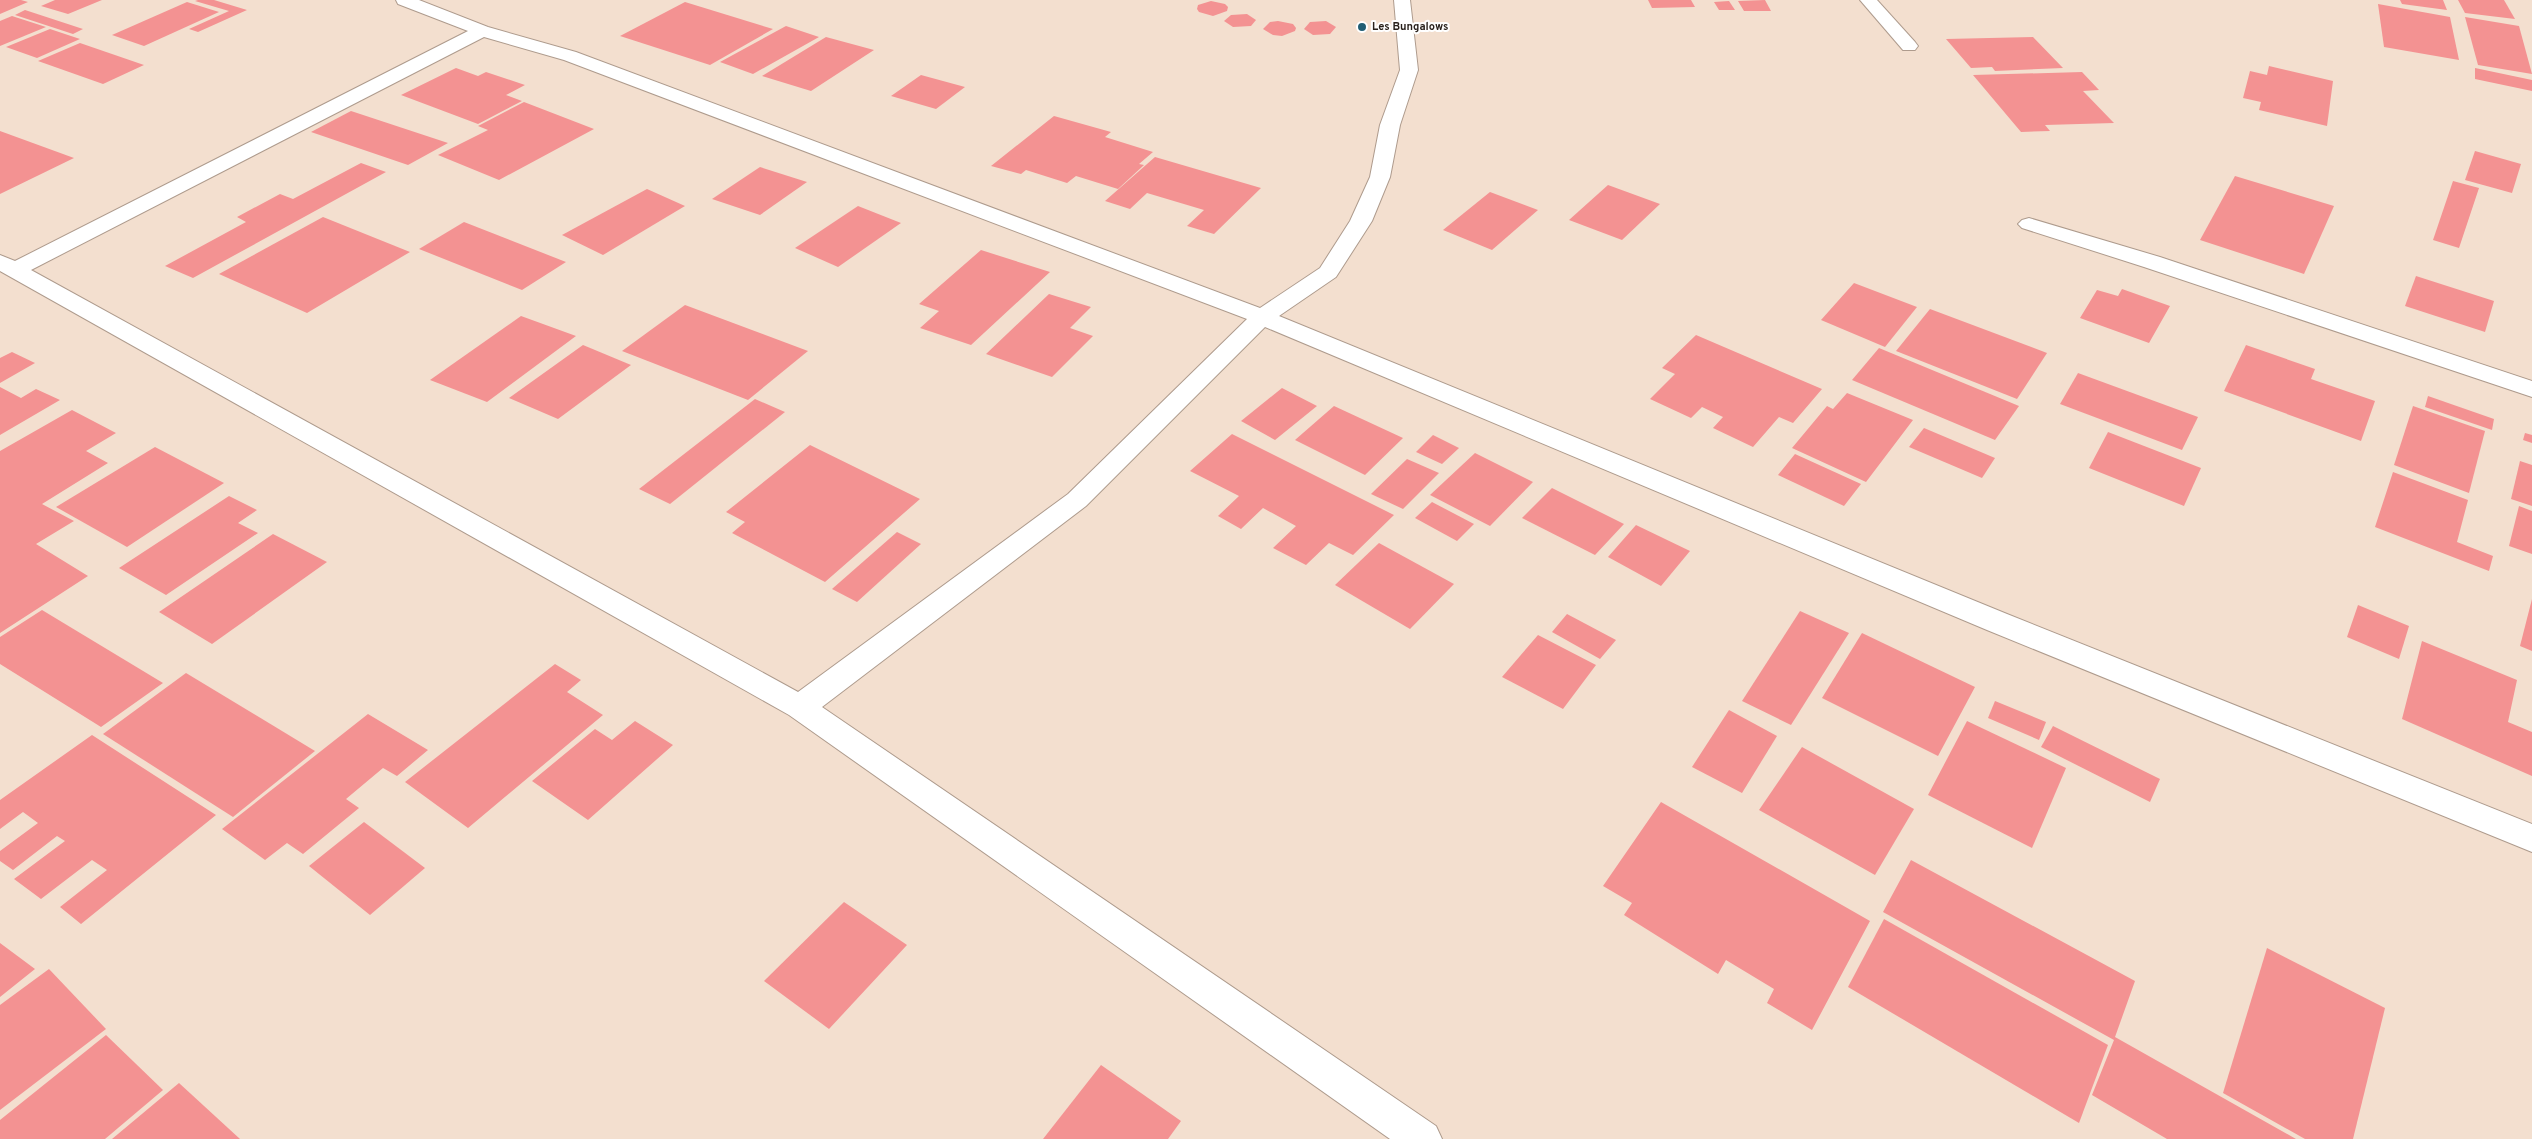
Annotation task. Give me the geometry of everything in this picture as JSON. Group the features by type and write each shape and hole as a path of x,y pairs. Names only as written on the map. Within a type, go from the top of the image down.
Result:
{"street":[{"path":"404,0 482,31 570,56 1262,317 1997,622 2532,838"},
{"path":"800,707 1077,500 1262,317 1328,272 1361,221 1380,177 1390,125 1409,70 1402,0"},
{"path":"1868,0 1908,46"},
{"path":"7,266 482,31"},
{"path":"2028,224 2161,265 2532,388"},
{"path":"7,266 800,707 1423,1139"}],"building":[{"path":"0,0 21,0 28,2 0,14"},
{"path":"55,0 102,0 68,14 41,6"},
{"path":"214,0 247,10 198,32 189,29 229,11 195,1"},
{"path":"1648,0 1691,0 1695,7 1652,8"},
{"path":"1765,0 1771,11 1744,11 1738,1"},
{"path":"2400,0 2443,0 2447,10 2402,4"},
{"path":"2458,0 2504,0 2515,19 2465,13"},
{"path":"1211,1 1225,4 1228,7 1227,11 1213,16 1199,12 1197,9 1198,5"},
{"path":"1729,1 1735,10 1719,10 1714,2"},
{"path":"187,2 219,12 144,46 112,35"},
{"path":"685,2 773,29 710,65 620,36"},
{"path":"2378,4 2450,17 2459,60 2384,47"},
{"path":"25,10 83,29 73,34 15,15"},
{"path":"1247,14 1256,20 1251,26 1233,27 1224,21 1231,15"},
{"path":"12,16 46,27 0,46 0,21"},
{"path":"2465,17 2519,26 2532,74 2478,65"},
{"path":"1278,21 1293,24 1296,28 1295,31 1282,36 1273,35 1263,29 1270,22"},
{"path":"1326,21 1336,27 1330,34 1313,35 1304,29 1310,22"},
{"path":"786,26 819,37 753,74 720,62"},
{"path":"50,29 80,39 37,58 6,47"},
{"path":"826,37 874,50 811,91 762,76"},
{"path":"2033,37 2063,68 1995,71 1992,67 1971,68 1946,39"},
{"path":"80,43 144,65 103,84 38,61"},
{"path":"2269,66 2333,81 2327,126 2259,110 2261,102 2243,98 2250,71 2267,75"},
{"path":"456,68 478,76 486,72 525,85 506,95 522,101 478,124 401,95"},
{"path":"2475,68 2532,80 2532,91 2475,79"},
{"path":"2082,72 2099,90 2083,91 2114,123 2045,125 2050,131 2021,132 1973,75"},
{"path":"921,75 965,87 936,109 891,96"},
{"path":"524,102 594,129 499,180 438,155 488,130 478,126"},
{"path":"351,111 448,143 408,165 311,132"},
{"path":"1054,116 1111,132 1105,137 1153,152 1139,164 1144,165 1118,189 1076,176 1067,183 1026,170 1021,174 991,166"},
{"path":"0,131 74,158 0,194"},
{"path":"2475,151 2521,164 2512,193 2465,180"},
{"path":"1155,157 1261,188 1214,234 1187,226 1204,210 1147,193 1130,209 1105,201"},
{"path":"361,163 386,172 193,278 165,266 246,222 237,217 280,194 293,199"},
{"path":"760,167 807,182 760,215 712,199"},
{"path":"2235,176 2334,206 2304,274 2200,240"},
{"path":"2453,181 2479,188 2459,248 2433,240"},
{"path":"1608,185 1660,204 1622,240 1569,220"},
{"path":"647,189 685,206 603,255 562,235"},
{"path":"1490,192 1538,210 1492,250 1443,230"},
{"path":"858,206 901,223 838,267 795,248"},
{"path":"323,217 410,252 307,313 219,274"},
{"path":"464,222 566,262 522,290 419,249"},
{"path":"981,250 1050,272 971,345 920,328 939,311 919,304"},
{"path":"2416,276 2494,301 2485,332 2405,306"},
{"path":"1854,283 1917,307 1885,347 1821,320"},
{"path":"2122,289 2170,306 2149,343 2080,318 2097,290 2118,296"},
{"path":"1049,294 1091,307 1070,328 1093,336 1052,377 986,354"},
{"path":"685,305 808,351 748,400 622,351"},
{"path":"1930,309 2047,353 2017,399 1896,351"},
{"path":"521,316 576,336 487,402 430,380"},
{"path":"1696,335 1822,389 1793,423 1779,417 1753,447 1713,428 1723,417 1702,407 1691,418 1650,399 1675,374 1662,368"},
{"path":"583,345 631,365 558,419 509,398"},
{"path":"2246,345 2315,369 2311,379 2375,401 2361,441 2224,391"},
{"path":"1879,348 2019,406 1995,440 1852,380"},
{"path":"12,352 35,363 0,383 0,358"},
{"path":"2078,373 2198,417 2182,450 2060,404"},
{"path":"0,387 21,398 36,389 60,400 0,435"},
{"path":"1282,388 1317,406 1275,440 1241,421"},
{"path":"1847,393 1913,420 1866,482 1792,448 1827,406 1833,409"},
{"path":"2428,396 2494,419 2492,430 2425,407"},
{"path":"755,399 785,412 670,504 639,489"},
{"path":"1334,406 1403,438 1365,475 1295,440"},
{"path":"2413,406 2485,431 2469,493 2394,465"},
{"path":"72,410 116,433 86,451 108,463 42,504 74,521 36,544 88,576 0,633 0,451"},
{"path":"1924,428 1995,458 1982,478 1909,447"},
{"path":"2108,432 2201,468 2184,506 2089,468"},
{"path":"2525,433 2532,435 2532,443 2523,440"},
{"path":"1232,434 1394,515 1353,555 1329,543 1306,565 1273,548 1296,526 1263,508 1241,529 1218,516 1239,496 1190,471"},
{"path":"1433,435 1459,448 1442,464 1416,452"},
{"path":"810,445 920,499 825,582 732,533 745,522 726,512"},
{"path":"155,447 224,483 127,547 56,507"},
{"path":"1475,453 1533,482 1490,526 1430,495"},
{"path":"1795,454 1861,484 1844,506 1778,475"},
{"path":"1407,459 1439,473 1403,509 1371,494"},
{"path":"2520,461 2532,465 2532,506 2511,499"},
{"path":"2393,472 2468,500 2457,542 2493,556 2489,571 2375,527"},
{"path":"1552,488 1624,524 1595,555 1522,518"},
{"path":"229,496 257,510 238,523 258,533 166,595 119,568"},
{"path":"1432,502 1474,524 1457,541 1415,518"},
{"path":"2519,506 2532,511 2532,554 2509,546"},
{"path":"1636,525 1690,551 1661,586 1608,557"},
{"path":"897,532 921,544 857,602 832,589"},
{"path":"273,534 327,562 212,644 159,612"},
{"path":"1379,543 1454,584 1410,629 1335,585"},
{"path":"2532,599 2532,651 2520,646"},
{"path":"2358,605 2409,626 2399,659 2347,637"},
{"path":"42,610 163,683 101,727 0,664 0,637"},
{"path":"1800,611 1849,633 1791,725 1742,701"},
{"path":"1567,614 1616,640 1600,659 1552,632"},
{"path":"1862,633 1975,687 1938,756 1822,698"},
{"path":"1538,635 1596,665 1563,709 1502,677"},
{"path":"2422,641 2517,680 2508,722 2532,732 2532,776 2402,719"},
{"path":"555,664 581,680 567,692 603,715 468,828 405,782"},
{"path":"186,673 315,751 233,817 103,734"},
{"path":"1995,701 2046,722 2039,740 1988,718"},
{"path":"1729,710 1777,736 1742,793 1692,767"},
{"path":"368,714 428,750 397,776 383,768 346,799 359,808 303,854 287,843 265,860 222,829"},
{"path":"635,721 673,745 588,820 532,781 595,729 612,740"},
{"path":"1967,721 2066,768 2032,848 1928,795"},
{"path":"2053,726 2160,779 2150,802 2041,747"},
{"path":"92,735 216,815 81,924 60,907 107,870 92,860 41,899 14,879 65,841 57,836 13,870 0,861 0,851 38,823 23,812 0,829 0,800"},
{"path":"1802,747 1914,809 1875,875 1759,810"},
{"path":"1661,802 1870,921 1812,1030 1767,1003 1774,989 1726,960 1718,974 1624,915 1632,903 1603,886"},
{"path":"364,822 425,868 370,915 309,866"},
{"path":"1911,860 2135,981 2115,1037 2296,1139 2167,1139 2092,1095 2114,1040 1883,912"},
{"path":"844,902 907,945 829,1029 764,981"},
{"path":"1884,919 2108,1045 2079,1123 1848,987"},
{"path":"0,943 35,969 0,997"},
{"path":"2267,948 2385,1008 2353,1139 2305,1139 2223,1093"},
{"path":"49,969 106,1029 0,1110 0,1005"},
{"path":"106,1035 163,1090 105,1139 0,1139 0,1120"},
{"path":"1101,1065 1181,1121 1168,1139 1043,1139"},
{"path":"179,1083 240,1139 112,1139"}],"place":[{"name":"Les Bungalows","path":"1362,27"}]}
